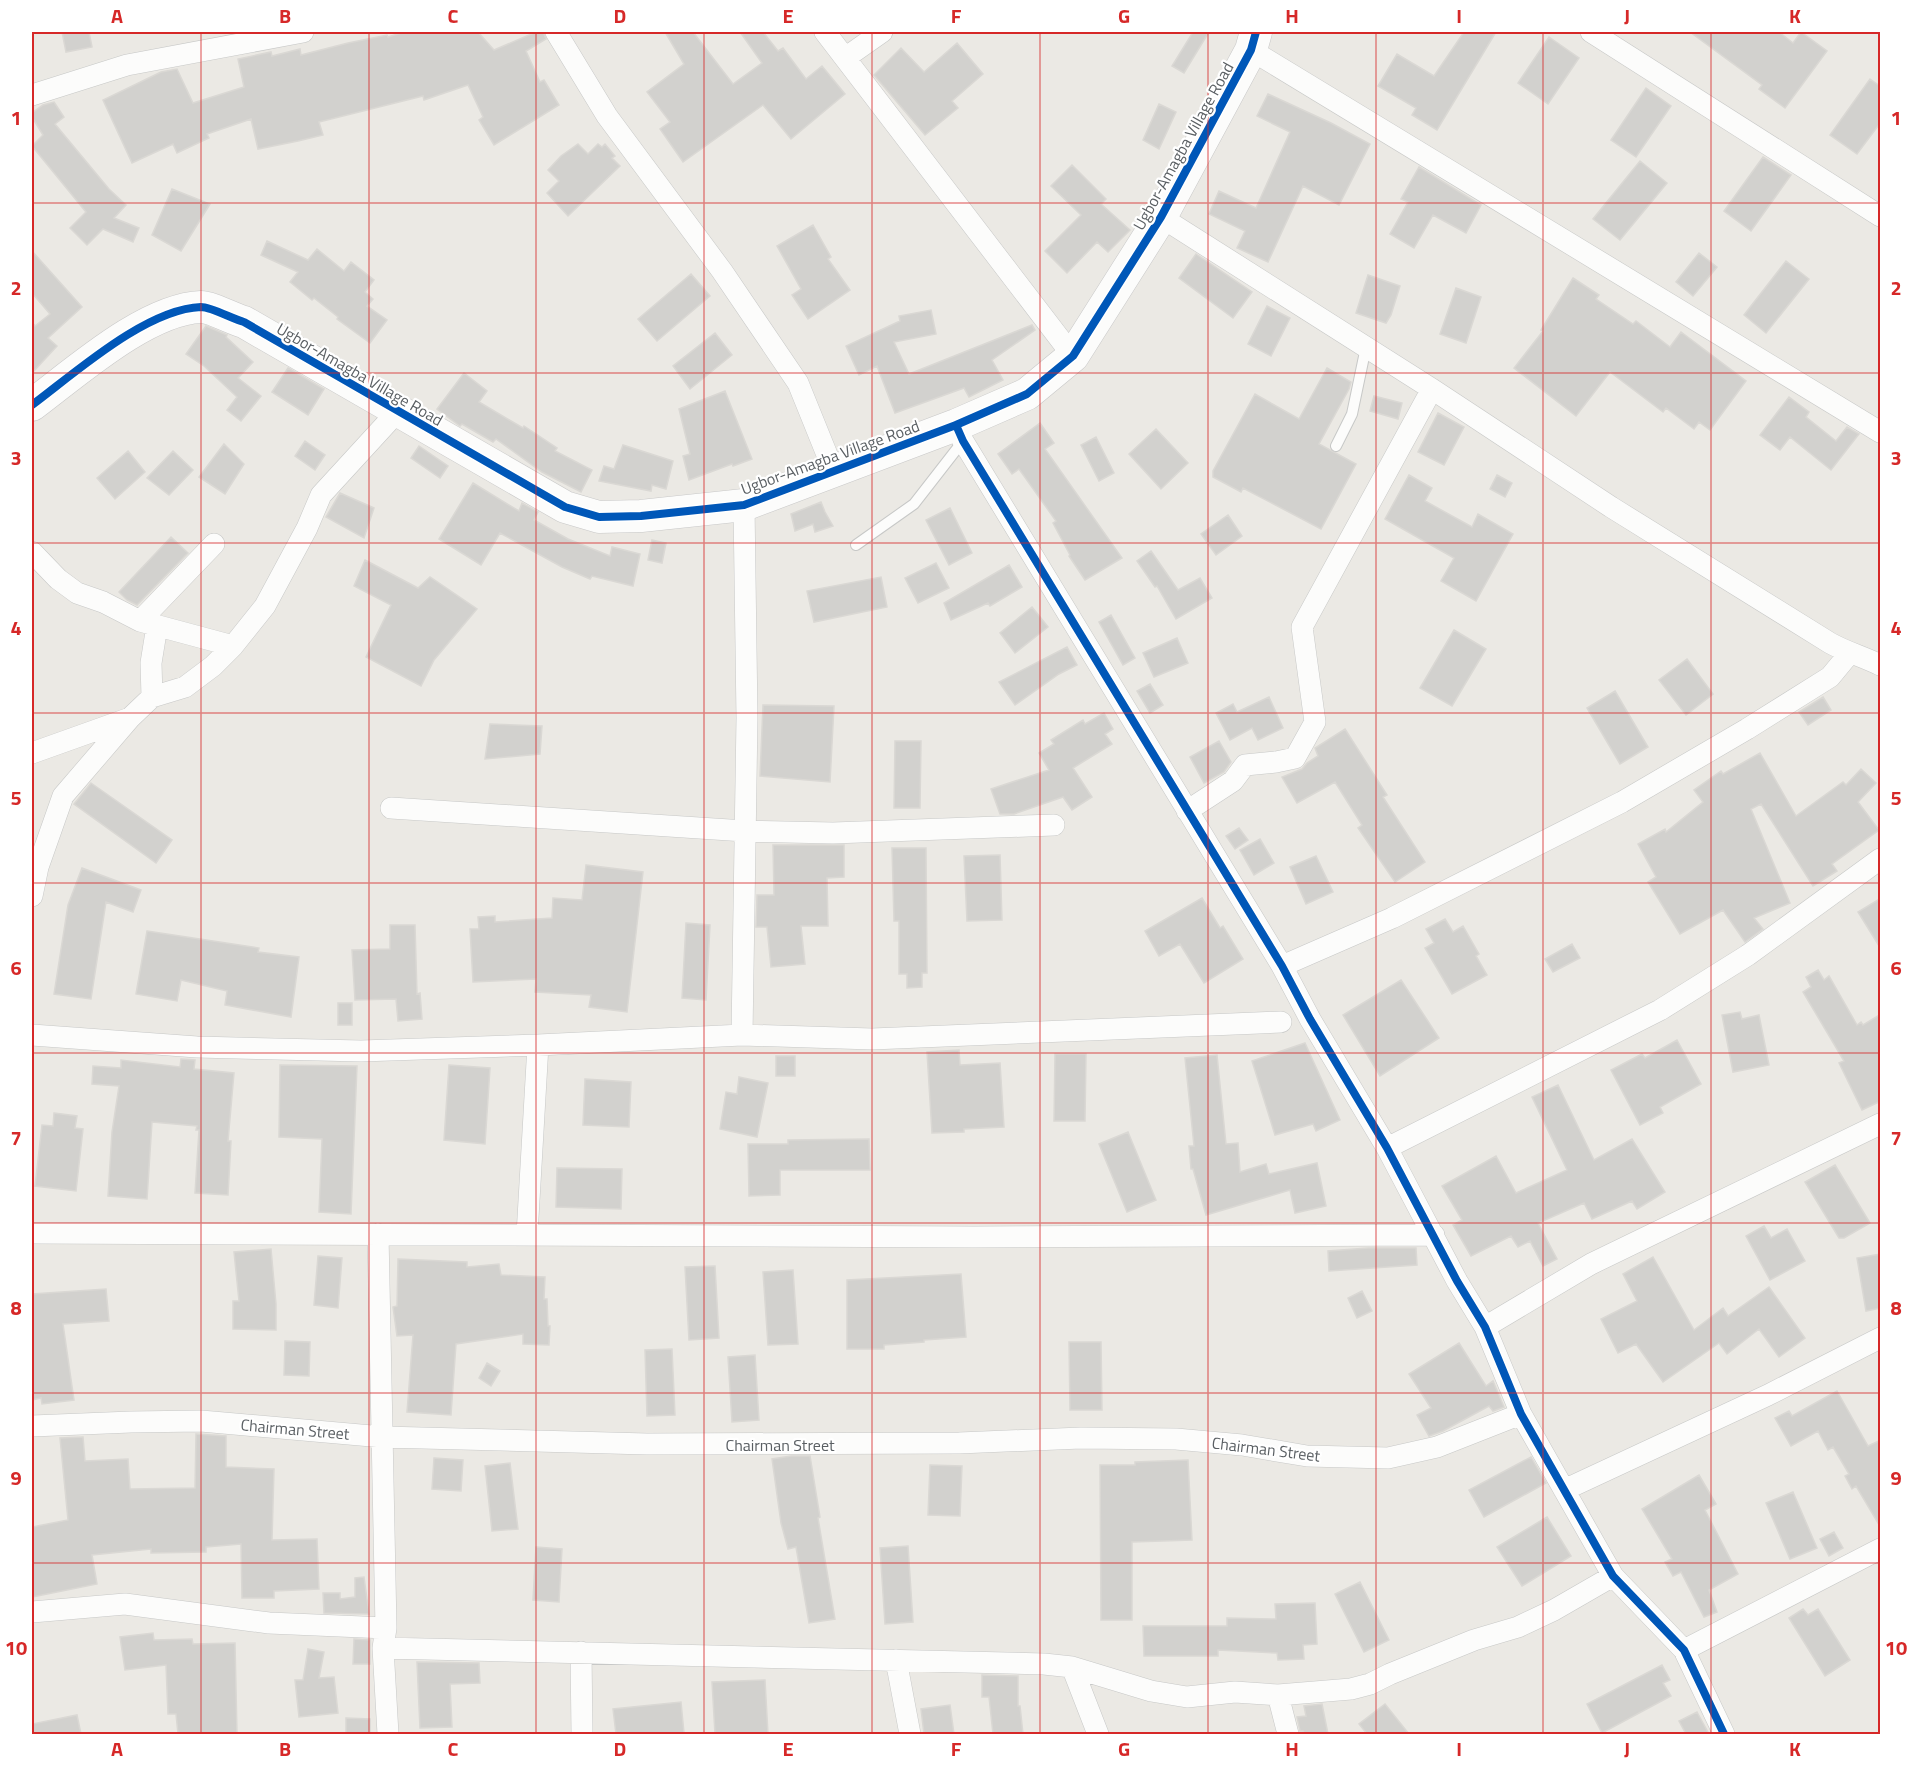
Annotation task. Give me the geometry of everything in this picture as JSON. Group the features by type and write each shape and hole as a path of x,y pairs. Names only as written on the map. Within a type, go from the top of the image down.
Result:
{"street":[{"path":"32,95 127,64 303,32"},
{"path":"556,32 607,117 722,271 798,383 834,472"},
{"path":"825,32 1073,356"},
{"path":"845,58 882,32"},
{"path":"1592,32 1881,216"},
{"path":"1254,41 1881,432"},
{"name":"Ugbor-Amagba Village Road","path":"32,405 114,343 160,316 202,307 244,322 504,474 565,507 599,517 641,516 744,505 834,472 959,433 1027,394 1073,356 1161,217 1254,41"},
{"path":"1161,217 1432,389 1611,507 1849,654 1881,665"},
{"path":"1187,811 1233,781 1245,765 1295,758 1315,722 1302,627 1432,389"},
{"path":"32,896 38,867 63,796 130,718 152,697 185,687 213,666 233,645 265,606 307,528 321,495 398,411"},
{"path":"959,433 1282,966 1310,1019 1387,1148 1457,1281 1485,1327 1521,1414 1613,1576 1684,1650 1724,1734"},
{"path":"742,1035 747,718 744,505"},
{"path":"152,697 148,623 214,544"},
{"path":"32,552 58,579 77,593 103,602 148,623 233,645"},
{"path":"1282,966 1392,918 1622,802 1747,729 1830,676 1849,654"},
{"path":"32,753 130,718"},
{"path":"391,808 745,831 833,833 1054,825"},
{"path":"1387,1148 1660,1010 1748,955 1881,860"},
{"path":"32,1035 197,1047 361,1051 742,1035 872,1039 1281,1022"},
{"path":"527,1235 538,1045"},
{"path":"1485,1327 1591,1264 1881,1124"},
{"path":"32,1233 998,1238 1434,1235"},
{"path":"378,1234 388,1734"},
{"path":"1564,1490 1768,1395 1881,1338"},
{"name":"Chairman Street","path":"32,1426 201,1421 383,1437 647,1444 800,1445 959,1443 1082,1438 1176,1439 1242,1445 1307,1456 1388,1458 1437,1447 1521,1414"},
{"path":"1684,1650 1881,1549"},
{"path":"32,1612 125,1604 385,1638 581,1652 1044,1664 1072,1666 1152,1690 1186,1697 1235,1692 1278,1695 1351,1689 1370,1684 1474,1640 1518,1627 1554,1610 1613,1576"},
{"path":"581,1652 582,1734"},
{"path":"896,1660 910,1734"},
{"path":"1072,1666 1098,1734"},
{"path":"1278,1695 1287,1734"}],"lane":[{"path":"1336,446 1352,414 1366,347"},
{"path":"856,546 914,504 959,433"}],"building":[{"path":"62,32 89,32 92,47 66,52"},
{"path":"404,32 478,32 494,50 536,32 543,32 546,39 526,51 540,82 544,80 559,105 494,145 479,120 483,117 468,85 424,100 423,96 319,122 323,135 298,141 258,149 251,119 207,134 209,138 177,153 173,144 132,163 103,100 161,72 177,69 193,103 244,87 238,59 271,52 272,56 300,49 301,55"},
{"path":"665,32 693,32 733,84 762,63 740,32 763,32 778,51 783,48 806,79 822,66 845,94 791,139 763,105 683,162 660,129 670,122 647,92 684,64"},
{"path":"1193,32 1209,32 1184,73 1172,66"},
{"path":"1464,32 1496,32 1437,130 1412,115 1416,108 1378,86 1397,54 1434,76"},
{"path":"1690,32 1779,32 1793,43 1801,32 1827,51 1785,108 1759,89 1762,85"},
{"path":"1549,37 1579,58 1548,104 1518,83"},
{"path":"957,43 983,74 952,101 958,108 925,135 874,75 901,48 924,72"},
{"path":"1870,79 1881,87 1881,122 1857,154 1830,135"},
{"path":"1646,88 1671,106 1636,157 1611,140"},
{"path":"1268,94 1370,144 1339,205 1303,186 1268,262 1237,248 1245,231 1209,214 1219,191 1256,208 1290,132 1257,116"},
{"path":"54,102 64,117 55,124 109,189 126,205 114,218 139,228 133,242 103,229 87,245 70,228 86,212 32,146 43,135 32,113 43,105"},
{"path":"1159,104 1176,112 1159,149 1143,140"},
{"path":"578,144 588,154 598,144 602,147 605,144 615,156 612,158 620,166 568,216 547,193 559,181 548,170 561,156"},
{"path":"1763,157 1791,175 1751,231 1724,211"},
{"path":"1640,161 1667,183 1620,240 1593,219"},
{"path":"1072,165 1106,199 1101,204 1130,230 1108,252 1097,242 1067,273 1045,251 1081,215 1051,186"},
{"path":"1419,167 1481,205 1466,233 1433,215 1414,248 1390,234 1408,202 1401,199"},
{"path":"172,189 210,204 181,251 152,235"},
{"path":"813,225 831,257 828,259 850,290 808,319 792,295 801,289 777,246"},
{"path":"267,241 308,260 317,249 344,271 351,262 374,280 365,292 373,299 367,306 387,320 370,343 337,319 338,317 314,298 312,300 290,282 298,272 261,255"},
{"path":"32,251 82,307 48,338 57,346 32,373 32,322 35,326 50,314 32,293"},
{"path":"1699,253 1717,267 1693,296 1676,282"},
{"path":"1196,254 1252,292 1233,318 1179,278"},
{"path":"1786,261 1809,279 1766,333 1744,315"},
{"path":"691,274 710,296 657,341 638,319"},
{"path":"1368,275 1400,286 1391,315 1386,323 1356,313"},
{"path":"1573,278 1599,295 1596,299 1633,324 1636,321 1670,347 1681,332 1746,381 1710,430 1699,422 1694,429 1666,408 1663,412 1610,372 1576,416 1514,368 1543,331 1541,330"},
{"path":"1456,288 1481,297 1466,343 1440,334"},
{"path":"1267,306 1290,318 1271,356 1248,344"},
{"path":"931,310 936,334 894,342 909,374 1032,325 1035,330 992,360 1003,380 969,397 964,388 895,413 877,366 859,375 846,346 900,321 899,316"},
{"path":"206,326 227,335 226,337 253,362 238,378 261,396 241,421 227,410 237,397 204,366 186,354"},
{"path":"715,333 732,355 690,389 673,366"},
{"path":"288,368 324,389 308,415 272,392"},
{"path":"1327,368 1351,382 1319,444 1356,464 1321,529 1243,488 1241,492 1213,477 1213,471 1255,394 1299,419"},
{"path":"464,373 487,391 479,402 523,428 524,426 557,448 555,451 592,470 581,492 542,472 496,439 493,442 462,424 460,426 437,409"},
{"path":"725,391 752,459 689,480 683,456 690,454 679,409"},
{"path":"1374,396 1402,403 1398,419 1370,411"},
{"path":"1789,397 1809,412 1806,417 1836,441 1847,427 1859,434 1831,470 1790,437 1780,450 1760,435"},
{"path":"1438,413 1464,427 1444,465 1418,452"},
{"path":"1040,423 1054,443 1045,449 1122,558 1085,580 1069,556 1053,523 1056,521 1019,469 1012,474 998,454"},
{"path":"1156,429 1188,463 1161,489 1129,454"},
{"path":"1096,437 1114,473 1099,481 1081,445"},
{"path":"305,441 325,455 315,470 295,456"},
{"path":"224,444 244,464 225,494 199,477"},
{"path":"623,445 673,461 666,489 652,485 651,491 599,481 604,466 614,469"},
{"path":"419,446 448,466 440,478 411,458"},
{"path":"128,451 145,472 115,499 97,478"},
{"path":"173,451 193,470 169,495 147,478"},
{"path":"1409,475 1432,488 1425,501 1472,527 1478,514 1513,534 1476,601 1441,581 1454,558 1385,519"},
{"path":"1497,475 1512,483 1505,497 1490,489"},
{"path":"473,483 519,511 522,503 538,512 534,520 568,539 610,556 612,547 640,554 633,586 592,576 590,579 562,567 500,533 481,565 439,539"},
{"path":"340,493 374,508 364,538 326,517"},
{"path":"821,502 833,526 815,532 813,524 795,531 791,514"},
{"path":"950,508 972,553 949,565 926,520"},
{"path":"1228,515 1242,536 1216,555 1201,534"},
{"path":"171,537 188,553 137,605 127,600 119,592"},
{"path":"652,540 666,543 662,563 648,560"},
{"path":"1151,551 1178,590 1200,578 1212,598 1176,619 1157,586 1155,587 1137,561"},
{"path":"365,560 418,588 430,577 477,609 434,660 421,686 366,657 391,605 354,586"},
{"path":"936,563 949,588 918,603 905,578"},
{"path":"1009,565 1022,587 990,606 988,603 951,620 944,603"},
{"path":"881,577 887,607 814,622 807,591"},
{"path":"1032,607 1048,627 1015,653 1000,633"},
{"path":"1111,615 1135,658 1123,665 1099,622"},
{"path":"1454,630 1486,649 1452,706 1420,688"},
{"path":"1177,638 1188,663 1154,677 1143,653"},
{"path":"1067,647 1077,665 1059,674 1015,705 999,682"},
{"path":"1687,659 1713,694 1686,715 1659,680"},
{"path":"1150,684 1163,705 1150,713 1137,691"},
{"path":"1615,691 1648,747 1620,764 1587,708"},
{"path":"1269,697 1283,728 1258,740 1252,728 1230,740 1216,713 1233,704 1237,712"},
{"path":"1823,697 1831,710 1808,725 1799,712"},
{"path":"763,705 834,706 830,782 760,776"},
{"path":"1104,713 1113,729 1105,734 1112,744 1073,768 1092,797 1072,810 1063,797 1014,814 1000,814 991,789 1049,770 1039,753 1054,744 1051,740 1083,720 1085,724"},
{"path":"490,724 542,726 540,754 485,759"},
{"path":"1345,729 1387,795 1383,797 1425,862 1395,882 1358,828 1362,825 1335,782 1297,803 1282,777 1302,769 1318,756 1315,748"},
{"path":"895,741 921,741 920,808 894,808"},
{"path":"1219,741 1231,762 1224,772 1204,783 1190,757"},
{"path":"1760,753 1796,816 1843,782 1846,785 1861,769 1876,783 1858,802 1879,830 1832,864 1837,871 1813,886 1761,804 1751,809 1790,903 1754,918 1763,929 1745,942 1723,910 1680,934 1648,882 1656,877 1638,844 1665,829 1666,832 1703,802 1694,790 1721,771 1723,774"},
{"path":"91,783 172,840 156,863 74,804"},
{"path":"1239,828 1248,840 1235,849 1226,836"},
{"path":"1260,839 1274,863 1254,875 1240,850"},
{"path":"773,845 844,845 844,877 827,878 828,926 801,926 805,964 771,967 767,927 756,927 757,895 774,895"},
{"path":"892,848 926,848 927,973 922,973 922,987 907,988 907,974 899,974 899,921 894,921"},
{"path":"1000,855 1002,920 967,921 964,856"},
{"path":"1316,856 1333,892 1306,904 1290,867"},
{"path":"586,865 643,872 627,1012 589,1007 591,995 535,992 536,979 473,982 470,929 479,929 478,917 495,916 495,922 552,918 553,898 582,900"},
{"path":"82,868 141,890 133,912 106,902 91,999 54,994 68,905"},
{"path":"1202,898 1220,928 1223,926 1243,959 1204,983 1180,944 1159,956 1145,931"},
{"path":"1881,898 1881,949 1858,912"},
{"path":"1445,919 1453,932 1463,926 1479,954 1476,956 1487,975 1452,994 1425,948 1434,943 1426,929"},
{"path":"686,923 710,925 706,1000 682,998"},
{"path":"390,925 415,925 417,994 420,993 422,1019 398,1021 396,999 355,1000 352,950 390,949"},
{"path":"147,931 259,948 258,952 299,957 291,1017 225,1005 227,991 181,980 177,1001 136,994"},
{"path":"1572,944 1580,958 1553,972 1545,959"},
{"path":"1818,970 1824,980 1829,976 1857,1025 1861,1022 1863,1025 1881,1014 1881,1101 1862,1110 1839,1063 1844,1061 1803,992 1811,987 1806,977"},
{"path":"1401,980 1439,1038 1380,1076 1343,1015"},
{"path":"338,1003 352,1003 352,1025 338,1025"},
{"path":"1740,1012 1742,1019 1759,1015 1769,1065 1733,1072 1722,1015"},
{"path":"1677,1040 1701,1084 1660,1107 1663,1113 1640,1125 1611,1070 1642,1054 1645,1058"},
{"path":"1305,1043 1340,1120 1316,1131 1313,1124 1275,1135 1252,1061"},
{"path":"959,1050 960,1065 1000,1063 1004,1127 932,1133 927,1052"},
{"path":"1055,1054 1086,1054 1085,1121 1054,1121"},
{"path":"1217,1055 1226,1144 1238,1143 1240,1172 1266,1164 1269,1174 1317,1163 1326,1206 1295,1213 1290,1190 1206,1215 1193,1169 1191,1169 1189,1146 1194,1146 1185,1058"},
{"path":"776,1056 795,1056 795,1076 776,1076"},
{"path":"181,1059 195,1060 194,1069 234,1073 228,1141 231,1141 228,1195 195,1193 199,1130 196,1130 197,1126 152,1122 147,1199 108,1196 112,1132 119,1086 92,1084 93,1066 121,1068 121,1060 180,1067"},
{"path":"280,1065 357,1066 351,1214 319,1212 322,1139 279,1137"},
{"path":"449,1065 490,1068 485,1144 444,1140"},
{"path":"739,1077 768,1083 757,1137 720,1129 726,1092 737,1094"},
{"path":"585,1079 631,1082 629,1127 583,1125"},
{"path":"1558,1085 1594,1160 1632,1139 1665,1192 1637,1209 1632,1201 1592,1219 1584,1203 1538,1223 1557,1259 1543,1266 1530,1241 1518,1247 1511,1236 1471,1256 1453,1225 1462,1220 1442,1186 1496,1156 1516,1193 1567,1170 1532,1097"},
{"path":"54,1113 77,1116 75,1128 83,1129 76,1191 35,1186 42,1125 53,1126"},
{"path":"1128,1132 1156,1200 1127,1212 1099,1144"},
{"path":"869,1139 870,1170 780,1170 780,1195 749,1196 748,1144 788,1144 788,1140"},
{"path":"1835,1165 1870,1223 1844,1238 1839,1238 1805,1182"},
{"path":"557,1168 622,1169 621,1209 556,1207"},
{"path":"1764,1226 1771,1238 1787,1229 1805,1261 1770,1280 1746,1236"},
{"path":"1416,1248 1417,1265 1329,1271 1328,1251"},
{"path":"271,1249 276,1330 233,1329 233,1301 239,1301 234,1252"},
{"path":"1881,1254 1881,1308 1866,1311 1857,1258"},
{"path":"318,1256 342,1258 338,1308 314,1305"},
{"path":"1653,1257 1694,1330 1723,1308 1728,1316 1769,1287 1805,1338 1779,1357 1759,1329 1727,1354 1719,1343 1663,1382 1636,1344 1618,1353 1601,1319 1637,1301 1623,1274"},
{"path":"398,1259 467,1262 467,1267 499,1264 501,1275 545,1277 544,1299 547,1299 548,1326 550,1326 549,1345 523,1344 523,1334 456,1344 451,1415 407,1412 413,1335 397,1336 393,1307 397,1306"},
{"path":"715,1266 719,1338 689,1340 685,1267"},
{"path":"793,1270 798,1344 768,1345 763,1272"},
{"path":"961,1274 966,1337 884,1345 884,1349 847,1349 847,1280"},
{"path":"106,1289 109,1321 63,1324 74,1400 42,1404 41,1398 32,1400 32,1294"},
{"path":"1362,1291 1372,1311 1357,1318 1348,1298"},
{"path":"285,1341 310,1342 309,1376 284,1375"},
{"path":"1069,1342 1101,1342 1102,1410 1070,1410"},
{"path":"1459,1343 1486,1386 1493,1381 1504,1407 1493,1411 1489,1406 1429,1436 1417,1415 1431,1408 1409,1374"},
{"path":"672,1349 675,1415 647,1416 645,1350"},
{"path":"755,1355 759,1420 732,1422 728,1357"},
{"path":"487,1363 500,1371 491,1386 479,1378"},
{"path":"1837,1391 1868,1446 1881,1440 1881,1528 1856,1486 1852,1489 1845,1476 1849,1474 1833,1447 1828,1450 1818,1431 1791,1446 1775,1418 1789,1411 1792,1416"},
{"path":"196,1434 226,1436 226,1467 274,1469 272,1540 317,1539 319,1589 274,1591 274,1598 242,1598 241,1544 206,1547 206,1552 151,1553 151,1549 92,1555 97,1584 32,1597 32,1527 68,1520 60,1438 83,1437 85,1461 128,1459 130,1489 195,1488"},
{"path":"810,1456 835,1619 809,1623 796,1547 788,1549 781,1523 772,1459"},
{"path":"1531,1457 1546,1483 1484,1517 1469,1490"},
{"path":"434,1458 463,1460 461,1491 432,1489"},
{"path":"1188,1460 1192,1540 1132,1542 1132,1620 1101,1620 1100,1465 1135,1465 1135,1462"},
{"path":"510,1463 518,1529 492,1531 485,1466"},
{"path":"930,1465 962,1466 960,1516 928,1515"},
{"path":"1699,1475 1716,1504 1705,1510 1738,1574 1709,1590 1717,1612 1704,1617 1681,1572 1673,1576 1665,1562 1672,1559 1642,1509"},
{"path":"1793,1492 1817,1548 1790,1559 1766,1503"},
{"path":"1547,1517 1571,1556 1522,1586 1497,1547"},
{"path":"1834,1532 1843,1548 1829,1556 1820,1539"},
{"path":"908,1546 913,1622 885,1624 880,1548"},
{"path":"536,1547 562,1549 559,1602 533,1600"},
{"path":"364,1577 369,1614 324,1613 323,1593 340,1593 340,1599 355,1597 355,1578"},
{"path":"1360,1582 1389,1640 1364,1652 1335,1594"},
{"path":"1315,1603 1317,1644 1303,1645 1304,1659 1278,1660 1277,1653 1218,1650 1218,1656 1144,1656 1143,1626 1227,1626 1227,1618 1276,1619 1275,1604"},
{"path":"1803,1609 1808,1615 1818,1609 1850,1660 1825,1676 1789,1618"},
{"path":"153,1633 154,1640 192,1639 193,1644 235,1643 237,1734 178,1734 176,1714 168,1714 166,1665 125,1670 120,1637"},
{"path":"354,1639 370,1640 370,1664 353,1664"},
{"path":"308,1649 324,1652 319,1678 334,1677 338,1713 299,1717 295,1680 303,1680"},
{"path":"417,1662 479,1663 480,1683 450,1684 452,1727 420,1728"},
{"path":"1662,1665 1670,1680 1663,1683 1671,1696 1602,1733 1587,1704"},
{"path":"982,1675 1018,1676 1018,1706 1020,1706 1023,1734 993,1734 989,1697 982,1697"},
{"path":"765,1680 768,1734 715,1734 712,1682"},
{"path":"681,1702 684,1733 616,1734 613,1709"},
{"path":"1322,1704 1328,1734 1305,1734 1300,1731 1297,1717 1306,1716 1304,1706"},
{"path":"1385,1704 1409,1734 1367,1734 1359,1724"},
{"path":"950,1705 954,1734 924,1734 921,1709"},
{"path":"1697,1712 1709,1734 1686,1734 1679,1721"},
{"path":"77,1715 81,1734 32,1734 32,1724"},
{"path":"346,1718 370,1719 370,1734 346,1734"}],"cycle path":[{"path":"32,405 90,360 135,330 180,310 201,307 244,322 565,507 599,517 641,516 744,505 956,425 1027,394 1073,356 1161,217 1251,50 1256,32"},
{"path":"956,425 963,441 1282,966 1310,1019 1387,1148 1457,1281 1485,1327 1521,1414 1613,1576 1684,1650 1724,1734"}]}
